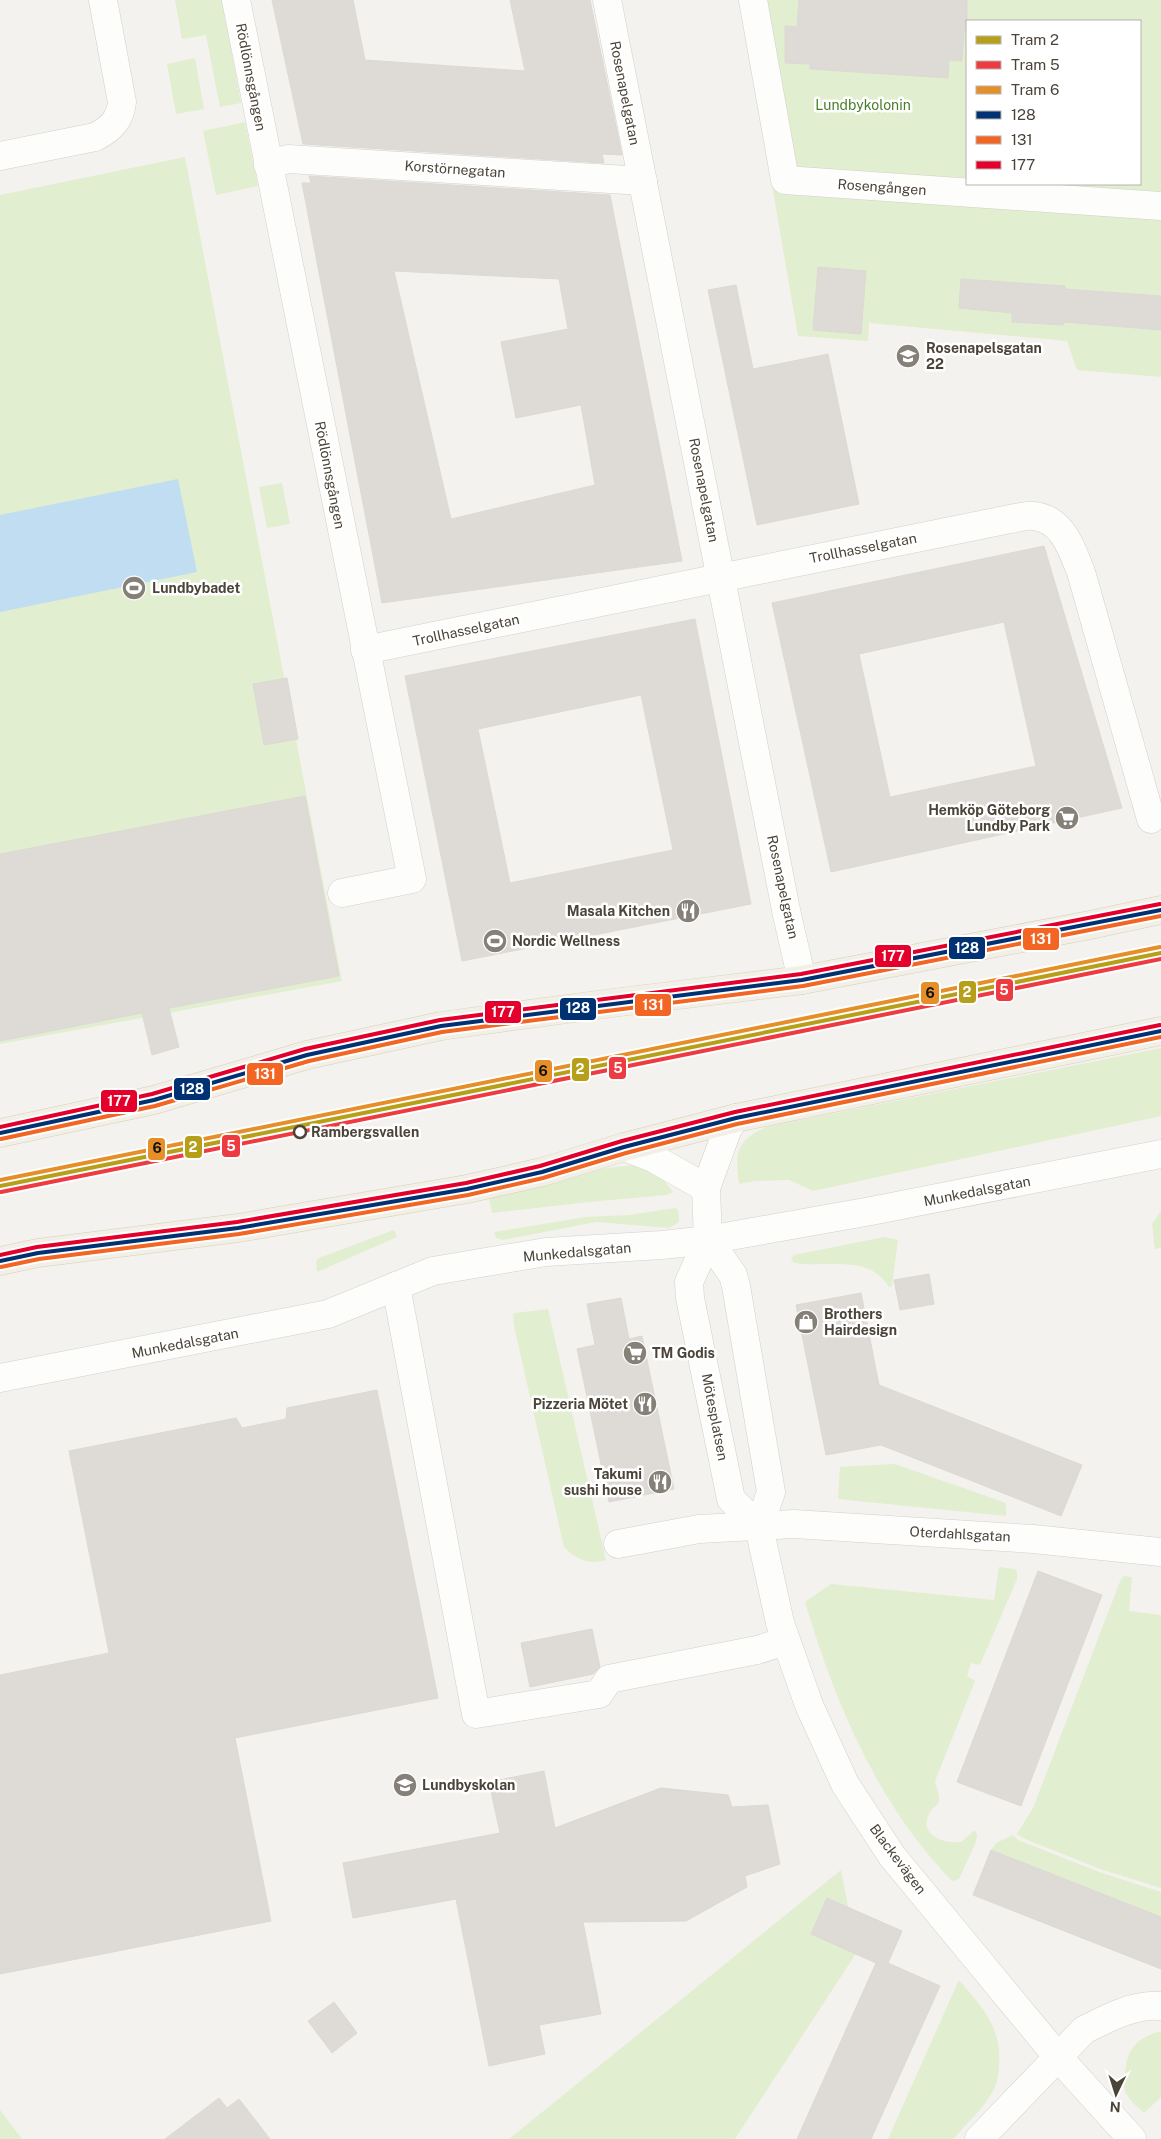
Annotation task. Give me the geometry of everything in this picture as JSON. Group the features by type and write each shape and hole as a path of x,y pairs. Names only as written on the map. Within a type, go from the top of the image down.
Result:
{"main road":[{"path":"0,1133 154,1100 307,1055 441,1026 802,980 1090,926 1161,910"},
{"path":"0,1261 38,1253 238,1228 467,1189 542,1172 624,1147 736,1118 1161,1031"}],"street":[{"path":"0,156 95,137 108,131 116,121 121,112 122,102 103,0"},
{"name":"Rödlönnsgången","path":"236,0 412,879 342,892"},
{"name":"Rosenapelgatan","path":"607,0 802,980"},
{"name":"Rosengången","path":"753,0 785,180 1161,206"},
{"name":"Korstörnegatan","path":"268,165 288,159 643,181"},
{"name":"Trollhasselgatan","path":"366,650 721,576 1010,519 1034,516 1051,522 1067,539 1081,572 1150,818"},
{"name":"Mötesplatsen","path":"736,1118 728,1128 706,1188 708,1240 689,1282 690,1298 731,1499 759,1527"},
{"path":"624,1147 653,1158 706,1188"},
{"name":"Munkedalsgatan","path":"0,1378 218,1337 328,1314 433,1271 546,1252 662,1245 708,1240 872,1211 1161,1154"},
{"path":"618,1544 699,1529 759,1527 771,1492 734,1275 708,1240"},
{"path":"396,1286 476,1714 599,1694 609,1679 757,1650 786,1641"},
{"name":"Oterdahlsgatan","path":"759,1527 794,1524 1003,1537 1161,1552"},
{"name":"Blackevägen","path":"759,1527 780,1623 786,1641 809,1705 845,1784 892,1856 1057,2056 1132,2139"},
{"path":"979,2139 1084,2030 1105,2019 1135,2009 1161,2006"}],"green space":[{"path":"175,0 222,0 241,103 220,107 206,35 182,39"},
{"name":"Lundbykolonin","path":"740,0 1161,0 1161,377 1077,370 1067,341 869,323 868,341 798,336"},
{"path":"195,58 204,109 176,114 167,64"},
{"path":"245,122 258,186 216,195 203,131"},
{"name":"Lundbybadet","path":"185,157 342,981 0,1044 0,195"},
{"path":"282,483 290,524 267,528 259,487"},
{"path":"1161,1048 1161,1116 813,1191 789,1180 755,1181 739,1184 737,1164 739,1149 748,1138 766,1127"},
{"path":"635,1165 660,1175 673,1192 667,1195 492,1213 489,1197 598,1169"},
{"path":"676,1208 679,1222 669,1228 596,1222 503,1240 496,1238 494,1232 586,1217 628,1215"},
{"path":"1161,1211 1161,1248 1155,1249 1152,1224"},
{"path":"394,1230 397,1237 317,1272 316,1261 319,1258"},
{"path":"884,1237 898,1240 892,1286 889,1287 881,1277 871,1270 859,1266 794,1263 791,1259 794,1255"},
{"path":"548,1309 606,1560 589,1562 574,1555 564,1547 513,1315 515,1313"},
{"path":"895,1464 1006,1503 1006,1516 838,1499 840,1467"},
{"path":"999,1567 1015,1569 1017,1579 980,1665 971,1663 967,1676 975,1681 935,1781 939,1802 931,1811 927,1820 929,1832 947,1841 961,1842 975,1830 977,1835 976,1842 959,1879 952,1881 902,1820 862,1751 830,1678 805,1602 831,1584 994,1600"},
{"path":"1124,1576 1132,1577 1129,1611 1161,1615 1161,1888 1103,1870 1025,1839 1017,1834 1033,1808 1121,1579"},
{"path":"1013,1835 1018,1840 1099,1872 1161,1892 1161,1917 991,1850 996,1843"},
{"path":"841,1870 857,1952 735,2139 509,2139"},
{"path":"959,1980 983,2009 994,2029 999,2052 997,2082 989,2098 953,2139 888,2139"},
{"path":"1161,2031 1161,2097 1144,2113 1131,2101 1125,2091 1126,2065 1131,2051 1139,2041"},
{"path":"0,2110 22,2139 0,2139"}],"water":[{"path":"178,479 197,572 0,612 0,515"}],"building":[{"path":"272,0 353,0 365,60 525,71 510,0 590,0 622,155 602,154 604,163 303,144"},
{"path":"799,0 967,0 967,20 966,30 964,30 962,61 949,60 948,78 810,69 810,64 785,63 785,26 797,27"},
{"path":"309,176 610,195 682,561 382,603 302,183 311,183","holes":["394,271 559,279 568,329 501,342 516,418 581,405 595,485 451,519"]},
{"path":"818,267 866,271 861,334 813,330"},
{"path":"961,279 1065,286 1065,289 1161,296 1161,330 1064,322 1063,325 1012,322 1012,313 959,308"},
{"path":"736,285 753,369 828,354 859,504 757,525 708,290"},
{"path":"1044,546 1122,808 831,872 772,603","holes":["1004,622 1036,766 890,797 859,654"]},
{"path":"695,619 751,904 462,961 405,676","holes":["641,695 673,850 510,883 478,729"]},
{"path":"287,678 298,739 264,745 253,684"},
{"path":"305,796 339,976 169,1008 179,1047 152,1055 142,1013 0,1041 0,854"},
{"path":"929,1274 934,1304 900,1310 894,1280"},
{"path":"861,1293 879,1385 1082,1465 1061,1516 881,1445 826,1455 796,1305"},
{"path":"621,1298 629,1339 642,1336 674,1489 609,1502 577,1349 595,1345 587,1304"},
{"path":"377,1390 438,1698 235,1738 271,1921 0,1974 0,1675 109,1653 69,1451 236,1418 242,1428 286,1419 287,1408"},
{"path":"1038,1571 1102,1595 1021,1806 957,1782"},
{"path":"592,1629 600,1667 593,1674 530,1687 521,1643"},
{"path":"544,1771 555,1828 661,1788 728,1795 732,1807 768,1805 780,1864 745,1876 747,1887 686,1921 583,1922 601,2014 539,2025 545,2054 489,2066 456,1899 353,1918 343,1863 500,1833 489,1782"},
{"path":"991,1850 1161,1917 1161,1969 973,1895"},
{"path":"827,1898 902,1931 888,1963 940,1986 871,2139 797,2139 876,1963 811,1934"},
{"path":"334,2002 357,2033 332,2053 308,2021"},
{"path":"219,2098 227,2108 239,2099 270,2139 165,2139"}],"tram line":[{"name":"6","path":"0,1180 1160,947"},
{"name":"2","path":"0,1186 1161,953"},
{"name":"5","path":"1,1192 1161,959"}],"transit line":[{"name":"177","path":"0,1127 152,1094 305,1049 440,1020 801,974 1160,904"},
{"name":"128","path":"0,1133 154,1100 307,1055 441,1026 802,980 1161,910"},
{"name":"131","path":"1,1139 155,1106 309,1061 442,1032 803,986 1161,916"},
{"name":"177","path":"0,1255 37,1247 237,1222 466,1183 540,1166 622,1141 735,1112 1160,1025"},
{"name":"128","path":"0,1261 38,1253 238,1228 467,1189 542,1172 624,1147 736,1118 1161,1031"},
{"name":"131","path":"1,1267 39,1259 239,1234 468,1195 543,1178 626,1153 737,1124 1161,1037"}],"place":[{"name":"Rosenapelsgatan 22","path":"908,356"},
{"name":"Lundbybadet","path":"134,588"},
{"name":"Hemköp Göteborg Lundby Park","path":"1067,818"},
{"name":"Masala Kitchen","path":"688,911"},
{"name":"Nordic Wellness","path":"495,941"},
{"name":"Rambergsvallen","path":"300,1132"},
{"name":"Brothers Hairdesign","path":"806,1322"},
{"name":"TM Godis","path":"635,1353"},
{"name":"Pizzeria Mötet","path":"645,1404"},
{"name":"Takumi sushi house","path":"660,1482"},
{"name":"Lundbyskolan","path":"405,1785"}]}
